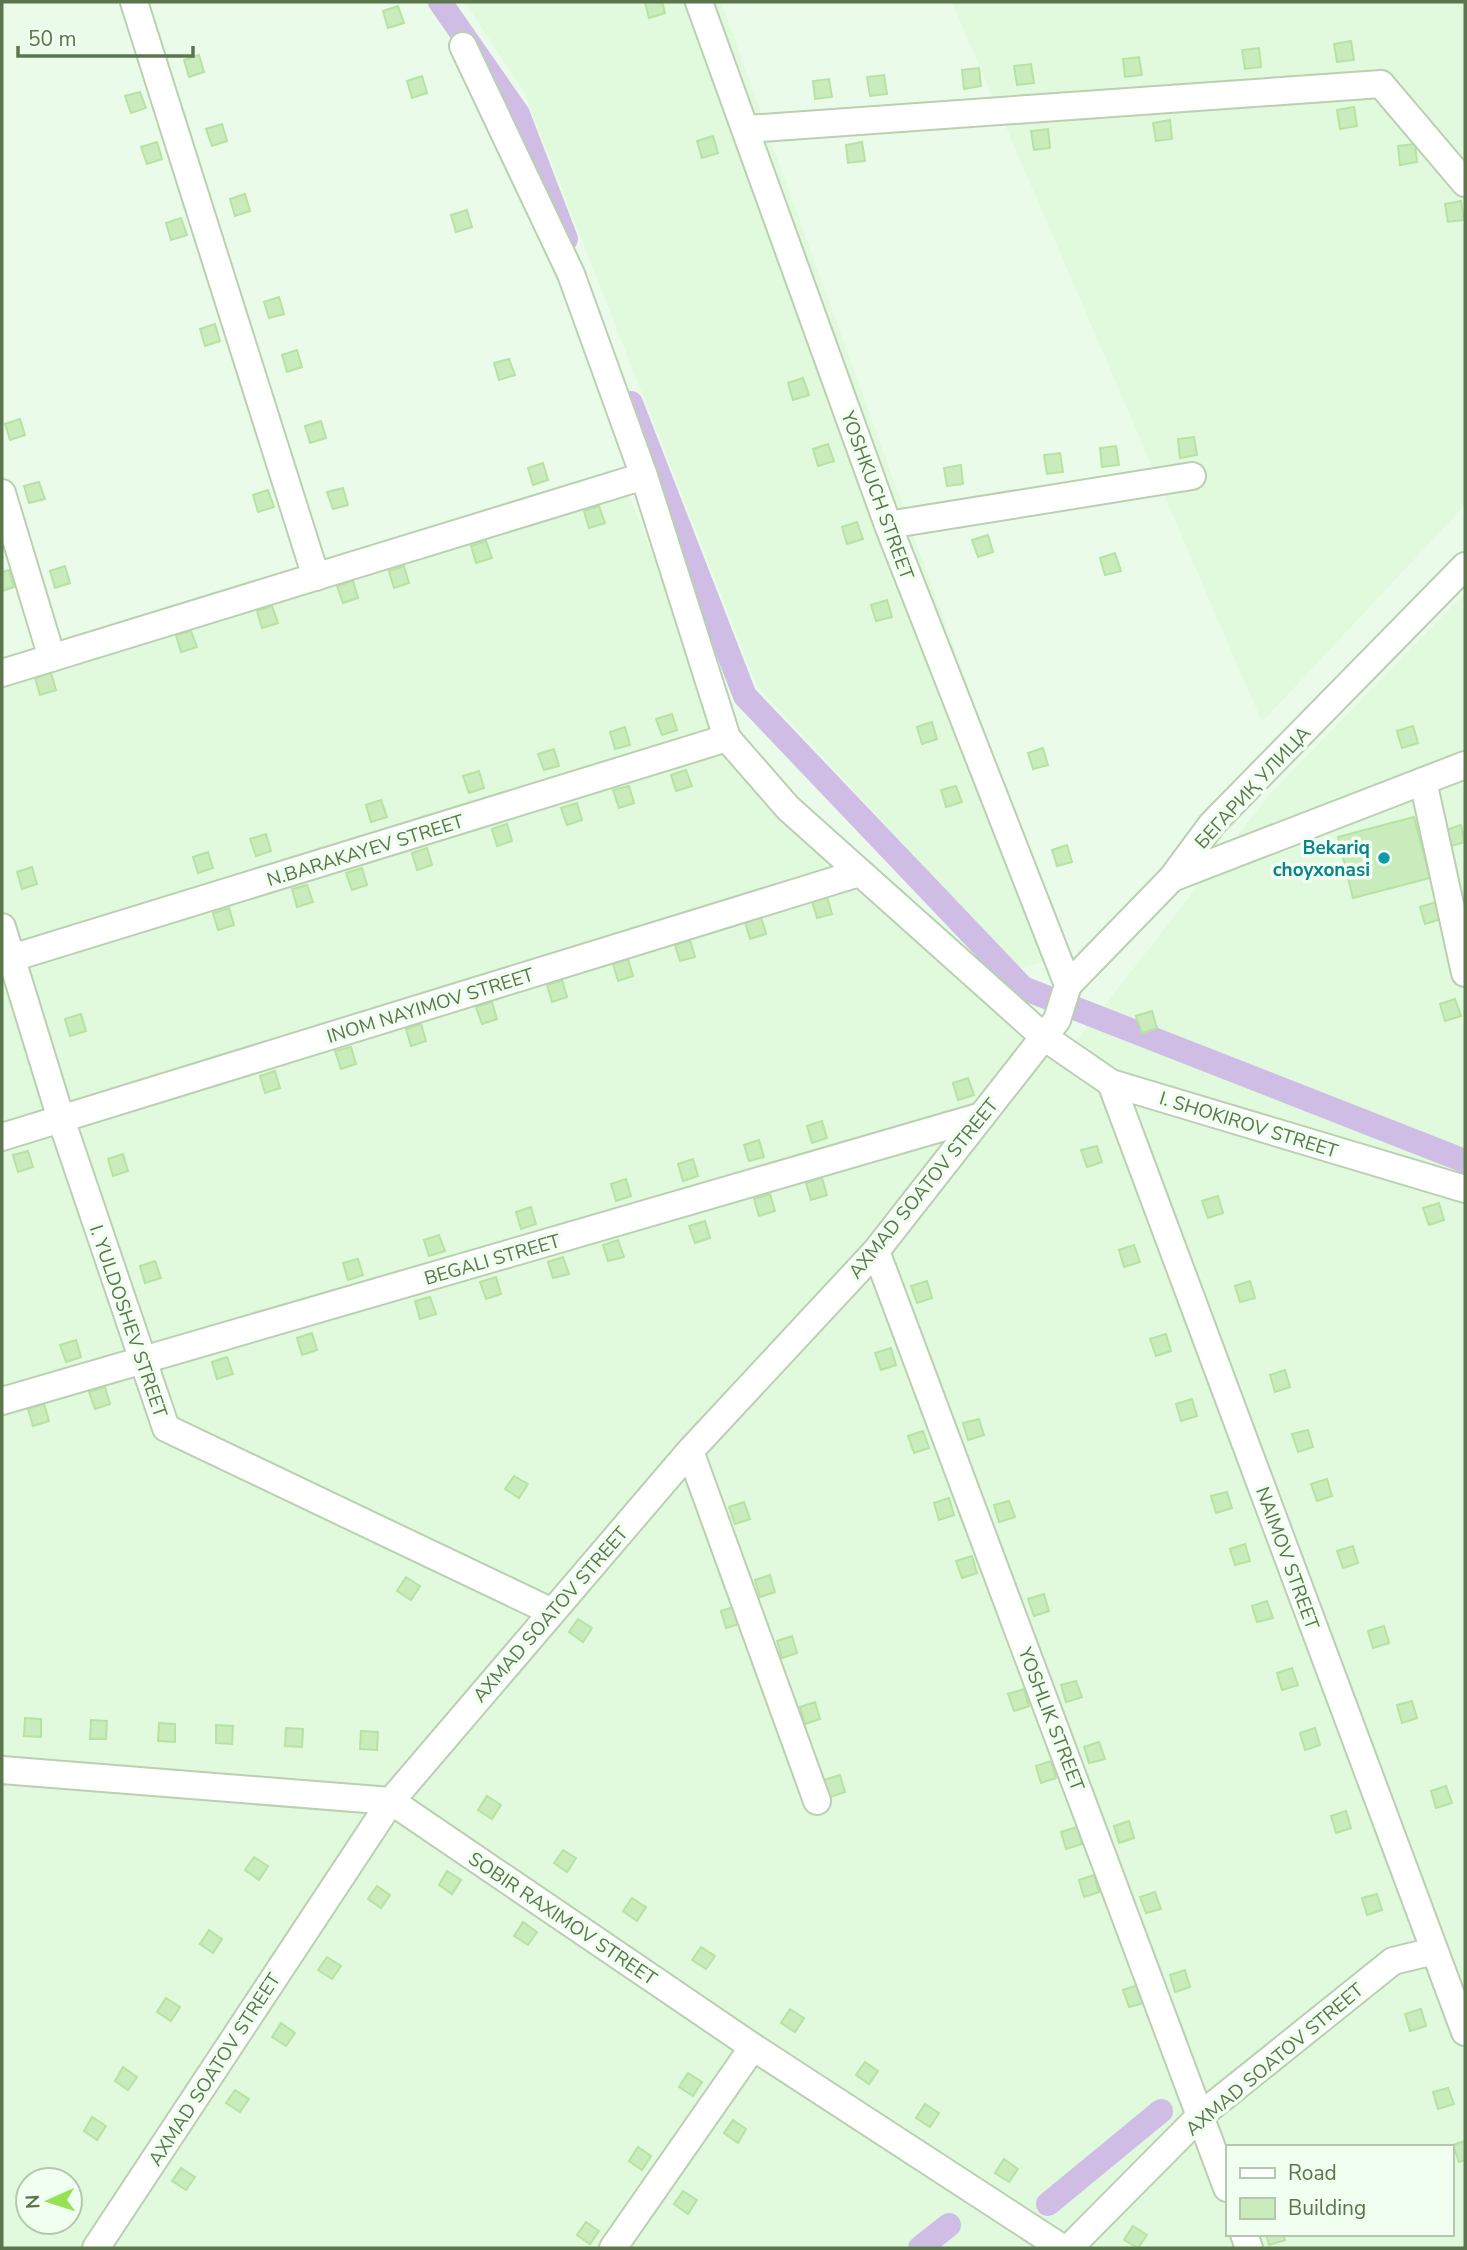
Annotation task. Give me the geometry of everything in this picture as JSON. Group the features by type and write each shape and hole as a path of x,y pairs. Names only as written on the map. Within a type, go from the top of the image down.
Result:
{"street":[{"path":"134,2 316,577"},
{"name":"YOSHKUCH STREET","path":"699,2 747,129 1058,1012"},
{"path":"463,46 571,274 644,477 727,738"},
{"path":"747,129 1381,84 1465,183"},
{"path":"888,526 1192,476"},
{"path":"2,673 644,477"},
{"path":"2,494 52,658"},
{"name":"БЕГАРИҚ УЛИЦА","path":"1058,1012 1172,878 1212,824 1465,566"},
{"name":"I. SHOKIROV STREET","path":"727,738 788,808 859,873 1058,1012 1111,1083 1462,1196"},
{"name":"N.BARAKAYEV STREET","path":"6,960 727,738"},
{"path":"1172,878 1465,765"},
{"path":"1423,781 1465,973"},
{"name":"INOM NAYIMOV STREET","path":"2,1137 859,873"},
{"name":"I. YULDOSHEV STREET","path":"2,927 6,960 166,1429 551,1611"},
{"name":"AXMAD SOATOV STREET","path":"96,2248 391,1801 690,1451 876,1251 982,1116 1058,1012"},
{"name":"NAIMOV STREET","path":"1111,1083 1465,2032"},
{"name":"BEGALI STREET","path":"2,1401 982,1116"},
{"name":"YOSHLIK STREET","path":"876,1251 1226,2185"},
{"path":"690,1451 817,1801"},
{"name":"SOBIR RAXIMOV STREET","path":"2,1770 391,1801 753,2047 1062,2248"},
{"name":"AXMAD SOATOV STREET","path":"1069,2248 1201,2115 1393,1961 1434,1951"},
{"path":"613,2248 753,2047"}],"shaded area":[{"path":"465,2 721,2 977,711 1072,955 1018,968 757,686 523,90"},
{"path":"952,2 1465,2 1465,505 1262,722"},
{"path":"628,493 740,772 1061,1061 1270,794 1465,593 1465,2248 2,2248 2,684"}],"building":[{"path":"645,2 662,2 665,13 649,18"},
{"path":"398,6 404,23 388,28 383,11"},
{"path":"1351,41 1354,60 1337,62 1334,44"},
{"path":"1259,48 1261,67 1245,69 1242,50"},
{"path":"199,55 204,72 189,77 184,60"},
{"path":"1139,57 1142,75 1125,77 1123,59"},
{"path":"1031,64 1034,83 1017,85 1014,66"},
{"path":"979,68 981,86 964,89 962,70"},
{"path":"884,75 887,94 870,96 867,77"},
{"path":"422,76 427,93 412,98 407,81"},
{"path":"829,79 832,97 815,99 813,81"},
{"path":"140,92 146,108 131,113 125,96"},
{"path":"1354,107 1357,126 1340,129 1337,110"},
{"path":"1170,120 1172,139 1156,141 1153,123"},
{"path":"222,124 227,141 212,146 206,129"},
{"path":"1048,129 1050,148 1034,150 1031,131"},
{"path":"713,136 718,153 702,158 697,141"},
{"path":"157,142 162,159 147,164 141,147"},
{"path":"862,142 865,161 848,163 846,145"},
{"path":"1415,144 1417,162 1400,165 1398,146"},
{"path":"245,194 250,211 235,216 230,199"},
{"path":"1461,201 1464,220 1448,222 1445,204"},
{"path":"467,210 472,227 456,232 451,215"},
{"path":"181,218 187,235 171,240 166,223"},
{"path":"279,297 284,314 269,318 264,302"},
{"path":"215,324 220,341 205,346 200,329"},
{"path":"297,350 302,367 287,372 282,355"},
{"path":"509,359 515,375 499,380 494,363"},
{"path":"803,378 809,395 793,400 788,383"},
{"path":"20,419 25,435 10,440 5,424"},
{"path":"321,421 326,438 310,443 305,426"},
{"path":"1194,437 1197,455 1180,458 1178,439"},
{"path":"828,444 834,461 818,466 813,449"},
{"path":"1116,446 1119,465 1102,467 1100,448"},
{"path":"1060,453 1063,472 1047,474 1044,455"},
{"path":"543,463 548,480 533,485 528,468"},
{"path":"961,465 963,484 947,486 944,468"},
{"path":"39,482 45,499 29,503 24,486"},
{"path":"343,488 348,505 333,509 327,492"},
{"path":"268,490 274,507 258,512 253,495"},
{"path":"599,506 605,523 589,528 584,511"},
{"path":"857,522 863,539 847,544 842,527"},
{"path":"988,535 993,552 978,557 972,540"},
{"path":"486,541 492,558 476,563 471,546"},
{"path":"1115,553 1121,571 1105,575 1100,558"},
{"path":"65,566 70,583 55,588 50,571"},
{"path":"404,566 409,583 394,588 389,571"},
{"path":"9,570 14,587 2,591 2,572"},
{"path":"353,581 358,598 343,603 337,586"},
{"path":"887,600 892,617 876,621 871,605"},
{"path":"272,606 278,623 262,628 257,611"},
{"path":"191,631 197,647 181,652 176,635"},
{"path":"51,673 56,690 40,695 35,678"},
{"path":"672,714 677,730 662,735 656,719"},
{"path":"932,722 937,739 922,744 917,727"},
{"path":"1413,726 1418,743 1402,748 1397,731"},
{"path":"625,727 630,745 615,749 610,732"},
{"path":"1043,748 1048,765 1033,769 1028,753"},
{"path":"554,749 559,766 544,770 538,754"},
{"path":"686,770 692,786 676,791 671,775"},
{"path":"479,771 484,788 469,793 463,776"},
{"path":"629,786 634,803 619,808 613,790"},
{"path":"956,786 962,802 946,807 941,790"},
{"path":"381,800 387,817 371,822 366,805"},
{"path":"577,803 582,820 567,825 561,808"},
{"name":"Bekariq choyxonasi","path":"1414,817 1430,878 1353,898 1338,837"},
{"path":"507,824 512,841 497,846 492,829"},
{"path":"1461,825 1465,842 1451,846 1446,830"},
{"path":"266,834 271,851 256,856 250,839"},
{"path":"1067,845 1072,862 1057,866 1052,850"},
{"path":"427,848 432,865 417,870 412,853"},
{"path":"208,852 213,868 198,873 193,857"},
{"path":"32,867 37,884 22,889 17,872"},
{"path":"362,868 367,885 352,890 346,873"},
{"path":"307,885 313,902 297,907 292,889"},
{"path":"827,897 832,914 817,918 812,901"},
{"path":"1436,902 1441,919 1425,924 1420,907"},
{"path":"229,908 234,925 218,930 213,913"},
{"path":"761,917 766,934 750,939 745,922"},
{"path":"690,940 695,957 680,961 675,945"},
{"path":"628,959 633,976 618,981 613,964"},
{"path":"562,980 567,997 552,1002 547,985"},
{"path":"1455,999 1461,1016 1445,1021 1440,1004"},
{"path":"492,1002 497,1019 482,1024 476,1007"},
{"path":"1152,1011 1157,1028 1142,1033 1136,1016"},
{"path":"81,1014 86,1031 70,1036 65,1019"},
{"path":"421,1024 426,1041 411,1046 406,1029"},
{"path":"351,1047 356,1064 341,1069 335,1051"},
{"path":"275,1071 280,1088 265,1093 260,1076"},
{"path":"968,1078 974,1095 958,1100 953,1083"},
{"path":"822,1121 827,1138 812,1143 807,1126"},
{"path":"759,1140 764,1157 749,1161 744,1145"},
{"path":"1097,1146 1102,1162 1087,1167 1081,1150"},
{"path":"28,1151 33,1167 18,1172 13,1155"},
{"path":"123,1154 128,1171 113,1176 108,1159"},
{"path":"693,1159 698,1176 683,1181 678,1164"},
{"path":"822,1178 827,1195 811,1200 806,1183"},
{"path":"626,1179 631,1196 616,1201 611,1184"},
{"path":"770,1194 775,1211 759,1216 754,1199"},
{"path":"1218,1196 1223,1213 1208,1218 1202,1201"},
{"path":"1439,1203 1444,1220 1429,1225 1423,1208"},
{"path":"531,1207 536,1224 521,1229 516,1212"},
{"path":"705,1221 710,1238 695,1243 689,1226"},
{"path":"439,1235 445,1251 429,1256 424,1240"},
{"path":"618,1240 624,1257 608,1261 603,1245"},
{"path":"1134,1245 1140,1262 1124,1267 1119,1250"},
{"path":"563,1257 569,1274 553,1278 548,1262"},
{"path":"358,1259 363,1275 348,1280 343,1263"},
{"path":"155,1261 161,1278 145,1283 140,1266"},
{"path":"496,1277 501,1294 486,1299 480,1282"},
{"path":"927,1281 932,1298 917,1303 911,1286"},
{"path":"1250,1281 1255,1298 1240,1302 1235,1286"},
{"path":"430,1297 436,1314 420,1319 415,1301"},
{"path":"312,1333 317,1350 302,1355 297,1338"},
{"path":"1166,1334 1171,1351 1156,1356 1150,1339"},
{"path":"76,1340 81,1357 66,1362 60,1345"},
{"path":"891,1348 896,1365 881,1370 875,1353"},
{"path":"227,1357 233,1374 217,1379 212,1362"},
{"path":"1285,1370 1290,1387 1275,1392 1270,1375"},
{"path":"105,1387 110,1404 95,1409 89,1392"},
{"path":"1192,1399 1197,1416 1181,1421 1176,1404"},
{"path":"44,1404 49,1421 33,1426 28,1409"},
{"path":"979,1419 984,1435 968,1440 963,1423"},
{"path":"1308,1430 1313,1447 1298,1452 1292,1434"},
{"path":"923,1431 929,1448 914,1453 908,1436"},
{"path":"514,1476 528,1484 519,1498 505,1489"},
{"path":"1327,1479 1332,1496 1317,1501 1311,1484"},
{"path":"1227,1492 1232,1508 1216,1513 1211,1496"},
{"path":"949,1498 954,1515 939,1520 934,1503"},
{"path":"1009,1501 1015,1517 999,1522 994,1505"},
{"path":"744,1502 750,1519 735,1524 729,1507"},
{"path":"1245,1544 1250,1561 1235,1565 1230,1549"},
{"path":"1353,1546 1358,1563 1343,1568 1337,1551"},
{"path":"972,1556 977,1573 962,1578 956,1561"},
{"path":"770,1575 775,1592 760,1597 755,1580"},
{"path":"406,1577 420,1586 411,1600 397,1591"},
{"path":"1044,1594 1049,1611 1034,1616 1028,1599"},
{"path":"1267,1601 1273,1618 1257,1622 1252,1606"},
{"path":"736,1606 742,1623 726,1628 721,1611"},
{"path":"578,1619 592,1628 583,1642 569,1632"},
{"path":"1384,1626 1389,1643 1373,1648 1368,1631"},
{"path":"792,1636 797,1653 782,1658 777,1641"},
{"path":"1292,1668 1298,1685 1282,1690 1277,1673"},
{"path":"1076,1681 1082,1697 1066,1702 1061,1685"},
{"path":"1024,1689 1029,1706 1014,1711 1008,1694"},
{"path":"1412,1701 1417,1718 1402,1723 1397,1705"},
{"path":"815,1702 820,1719 805,1724 800,1707"},
{"path":"25,1718 41,1719 41,1737 24,1736"},
{"path":"91,1720 107,1721 106,1739 90,1739"},
{"path":"159,1723 175,1724 175,1742 158,1741"},
{"path":"216,1725 233,1726 232,1744 216,1743"},
{"path":"286,1728 303,1729 302,1747 285,1746"},
{"path":"1315,1728 1320,1745 1305,1750 1300,1733"},
{"path":"361,1731 378,1732 377,1750 360,1749"},
{"path":"1099,1742 1105,1759 1089,1763 1084,1747"},
{"path":"1051,1761 1056,1778 1041,1783 1036,1766"},
{"path":"840,1775 845,1792 830,1797 824,1780"},
{"path":"1446,1786 1452,1803 1436,1808 1431,1791"},
{"path":"487,1796 501,1805 492,1819 478,1810"},
{"path":"1346,1811 1351,1828 1336,1833 1331,1816"},
{"path":"1129,1821 1134,1838 1119,1843 1114,1826"},
{"path":"1077,1827 1082,1844 1066,1849 1061,1832"},
{"path":"563,1850 576,1858 567,1872 554,1863"},
{"path":"254,1857 268,1866 259,1880 245,1870"},
{"path":"447,1871 461,1880 452,1894 439,1885"},
{"path":"1094,1875 1099,1892 1084,1897 1079,1880"},
{"path":"377,1886 390,1895 381,1908 368,1899"},
{"path":"1155,1892 1161,1909 1146,1913 1140,1897"},
{"path":"1377,1894 1382,1910 1367,1915 1362,1898"},
{"path":"632,1898 646,1907 637,1921 623,1911"},
{"path":"523,1922 537,1932 528,1945 514,1936"},
{"path":"209,1930 222,1939 213,1953 200,1944"},
{"path":"701,1947 715,1956 706,1969 692,1960"},
{"path":"327,1957 341,1966 332,1979 318,1970"},
{"path":"1185,1970 1190,1987 1175,1992 1170,1975"},
{"path":"1138,1985 1144,2003 1129,2007 1123,1990"},
{"path":"166,1998 180,2007 171,2021 157,2012"},
{"path":"790,2009 804,2018 795,2032 781,2023"},
{"path":"1421,2009 1426,2026 1410,2031 1405,2014"},
{"path":"281,2023 295,2033 286,2046 272,2037"},
{"path":"865,2062 878,2071 869,2084 856,2075"},
{"path":"123,2067 137,2077 128,2090 115,2081"},
{"path":"688,2073 702,2082 693,2096 679,2087"},
{"path":"1448,2088 1454,2104 1438,2109 1433,2092"},
{"path":"235,2090 249,2099 240,2112 226,2103"},
{"path":"925,2104 939,2113 930,2127 916,2118"},
{"path":"92,2117 106,2126 97,2140 84,2131"},
{"path":"733,2120 746,2129 738,2143 724,2133"},
{"path":"1465,2141 1465,2160 1459,2162 1453,2145"},
{"path":"638,2147 651,2156 642,2170 629,2161"},
{"path":"1004,2159 1018,2169 1009,2182 995,2173"},
{"path":"181,2168 195,2177 186,2190 172,2181"},
{"path":"683,2191 697,2200 688,2214 674,2204"},
{"path":"586,2222 599,2231 590,2244 577,2235"},
{"path":"1133,2226 1147,2235 1138,2248 1124,2240"},
{"path":"1267,2236 1284,2236 1285,2240 1269,2245"}],"waterway":[{"path":"440,2 518,114 566,239"},
{"path":"631,403 745,696 1023,988 1465,1161"},
{"path":"1048,2204 1161,2111"},
{"path":"920,2248 949,2225"}],"place":[{"name":"Bekariq choyxonasi","path":"1384,858"}]}
